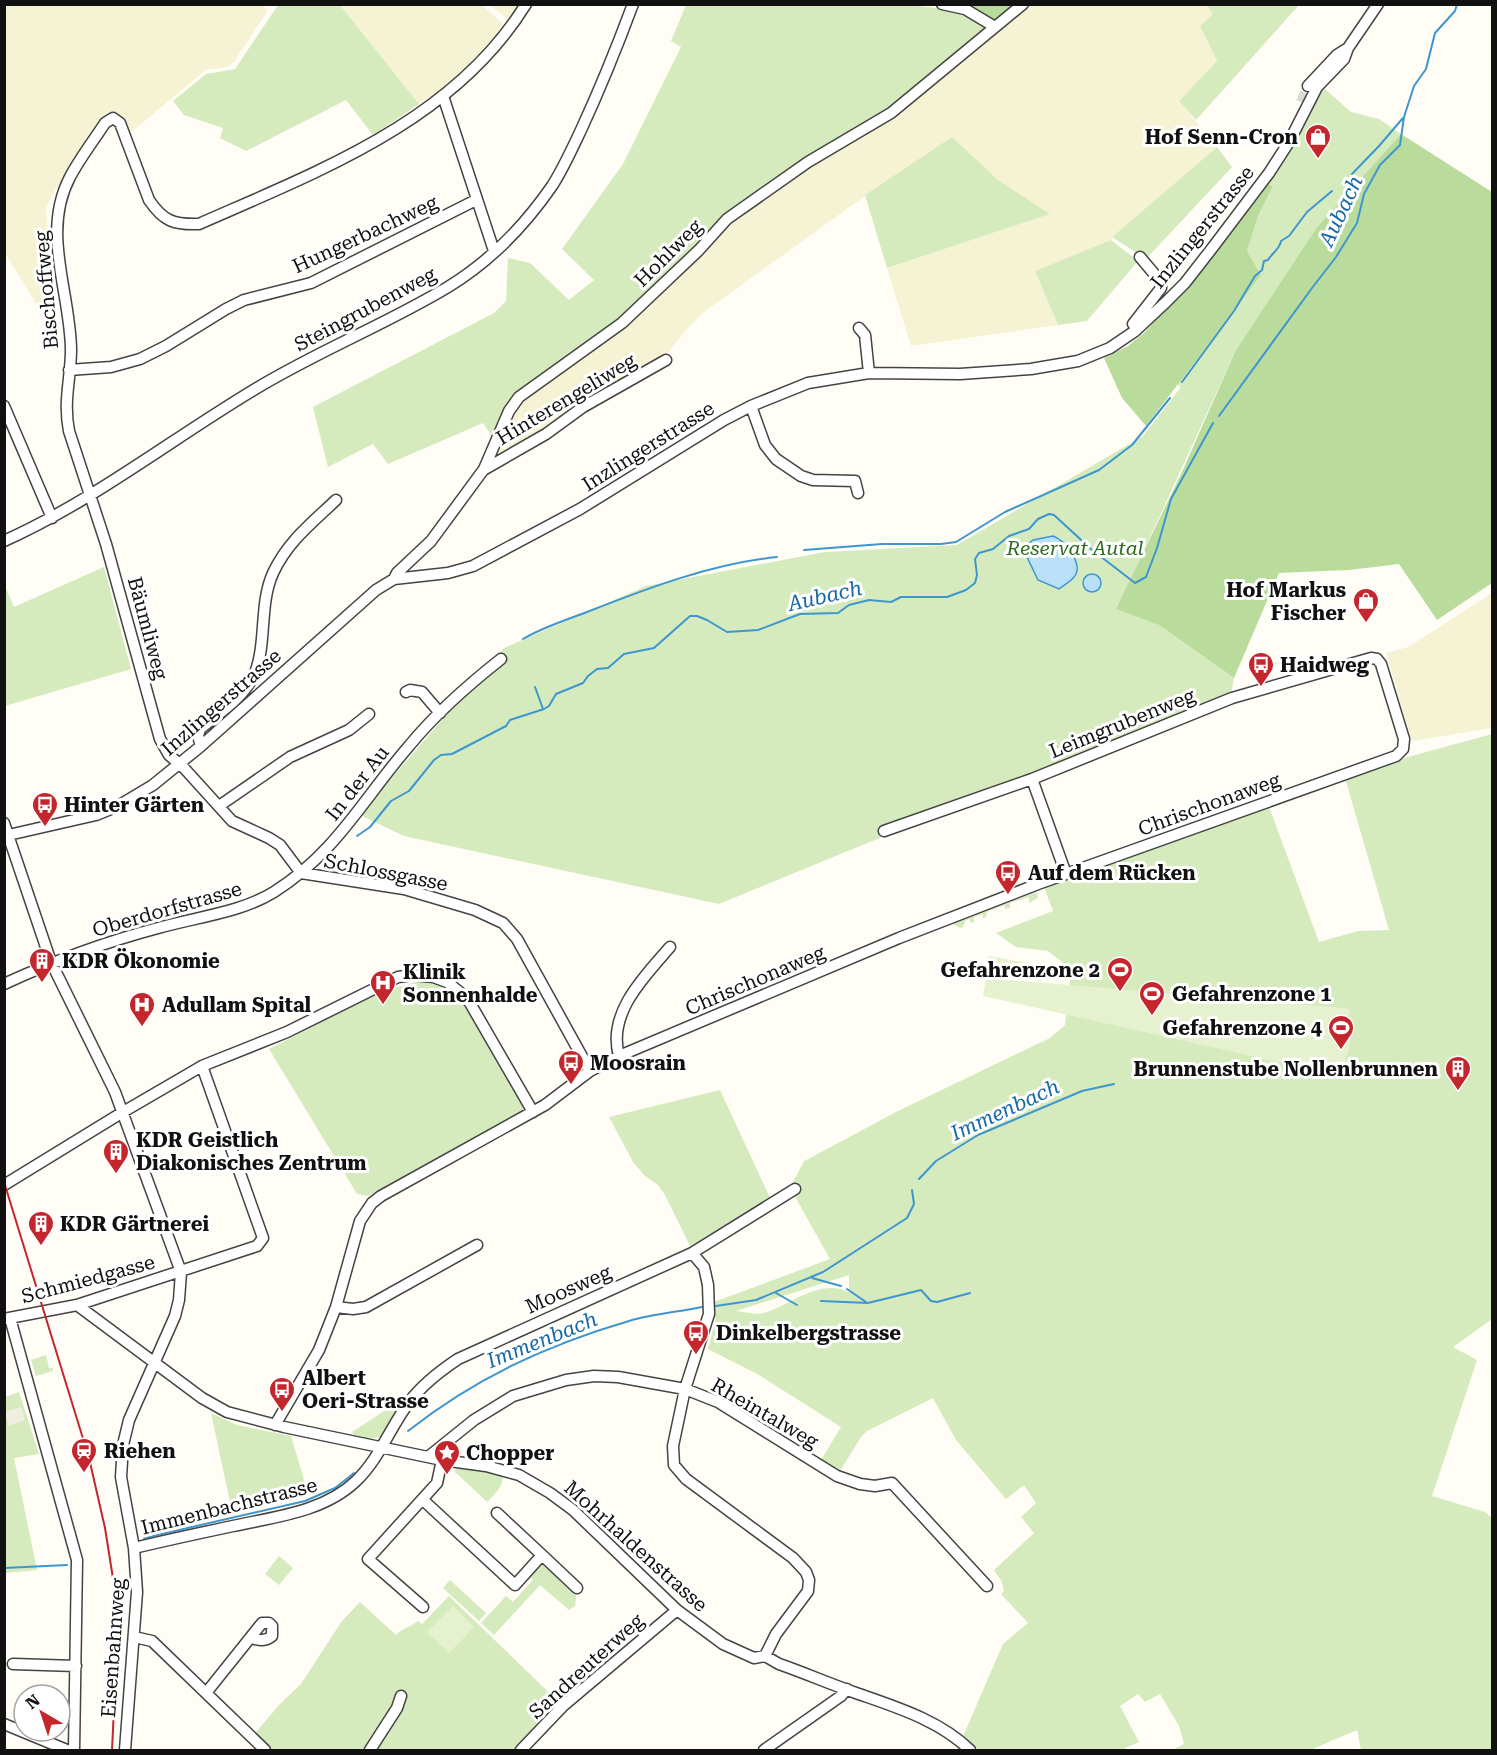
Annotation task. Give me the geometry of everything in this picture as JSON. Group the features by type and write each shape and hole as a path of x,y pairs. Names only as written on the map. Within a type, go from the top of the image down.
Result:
{"street":[{"path":"495,251 443,96 481,63 512,27 526,4"},
{"name":"Steingrubenweg","path":"4,541 90,497 252,391 298,364 448,287 495,251 508,239 552,186 603,81 633,4"},
{"path":"942,4 965,9 995,27"},
{"name":"Hohlweg","path":"394,579 397,573 435,536 484,469 509,411 519,398 622,323 699,250 727,219 808,162 891,113 1023,4"},
{"path":"1308,86 1320,79 1336,55 1348,48 1378,4"},
{"name":"Inzlingerstrasse","path":"7,836 77,820 118,806 153,785 179,765 376,590 394,579 448,573 473,566 580,509 697,436 751,406 808,383 869,374 960,374 1031,369 1078,361 1113,346 1134,331 1185,283 1269,173 1297,127 1320,79"},
{"name":"Bischoffweg","path":"90,497 65,412 71,349 56,240 59,207 70,178 108,119 117,120 149,200 156,211 166,219 182,225 199,224 337,163 393,130 443,96"},
{"name":"Inzlingerstrasse","path":"1297,127 1301,102"},
{"name":"Hungerbachweg","path":"69,370 111,367 140,359 244,300 311,283 476,200"},
{"path":"1128,331 1161,288 1161,282 1140,257"},
{"path":"858,328 866,335 869,374"},
{"name":"Hinterengeliweg","path":"484,469 546,434 593,401 666,360"},
{"path":"4,406 52,518"},
{"path":"751,406 765,445 776,459 801,476 813,480 855,482 858,493"},
{"name":"Bäumliweg","path":"90,497 109,553 160,739 169,755 232,821 280,845 301,873"},
{"path":"201,746 198,736 200,729 242,693 254,674 260,651 268,587 280,560 299,533 336,500"},
{"name":"Leimgrubenweg","path":"884,831 1032,779 1232,698 1371,658 1377,659"},
{"name":"In der Au","path":"301,873 336,840 409,746 461,691 501,659"},
{"name":"Chrischonaweg","path":"275,1425 319,1350 336,1307 358,1229 365,1212 372,1203 391,1190 533,1112 556,1098 590,1071 619,1056 904,936 1066,874 1396,756 1403,749 1404,739 1381,664 1377,659"},
{"path":"406,692 410,690 422,692 440,713"},
{"path":"219,806 290,757 349,730 369,714"},
{"path":"1032,779 1066,874"},
{"path":"4,823 51,962 101,1062 123,1112 180,1272"},
{"name":"Oberdorfstrasse","path":"4,984 51,962 157,928 243,906 273,893 301,873"},
{"name":"Schlossgasse","path":"301,873 404,889 475,910 503,923 517,939 590,1071"},
{"path":"619,1056 616,1045 620,1014 641,982 670,947"},
{"path":"4,1185 202,1066 288,1032 398,977 412,975 433,977 447,982 470,1003 533,1112"},
{"name":"Schmiedgasse","path":"7,1318 77,1305 257,1246 263,1238 202,1066"},
{"name":"Moosweg","path":"382,1448 409,1402 425,1384 458,1359 692,1253 795,1189"},
{"path":"336,1307 353,1310 366,1307 477,1245"},
{"path":"692,1253 704,1267 708,1285 709,1314 685,1389 673,1446 674,1465 687,1479 793,1558 802,1566 809,1580 808,1591 776,1634 765,1656"},
{"name":"Eisenbahnweg","path":"125,1750 137,1592 134,1548 121,1477 123,1445 129,1420 175,1316 179,1300 180,1272"},
{"name":"Mohrhaldenstrasse","path":"77,1305 202,1398 227,1412 275,1425 442,1460 486,1466 519,1475 573,1510 677,1610 723,1644 754,1658 765,1656 779,1664 892,1704 933,1724 970,1750"},
{"path":"7,1318 77,1560 74,1750"},
{"name":"Rheintalweg","path":"428,1457 493,1407 513,1396 556,1382 594,1376 618,1377 685,1389 718,1402 837,1476 860,1484 875,1486 892,1483 987,1586"},
{"name":"Immenbachstrasse","path":"134,1548 296,1511 328,1501 344,1492 357,1480 382,1448"},
{"path":"423,1607 368,1559 437,1483 442,1460"},
{"path":"423,1500 515,1585 542,1556"},
{"path":"497,1513 577,1588"},
{"name":"Sandreuterweg","path":"521,1750 563,1706 677,1610"},
{"path":"134,1637 152,1641 265,1750"},
{"path":"206,1693 250,1638"},
{"path":"13,1664 76,1666"},
{"path":"765,1750 841,1696 847,1689"},
{"path":"370,1750 397,1708 401,1696"},
{"path":"4,1724 67,1750"}],"shaded area":[{"path":"5,5 264,5 267,12 234,62 228,67 206,70 130,133 122,119 113,112 107,113 99,120 51,197 46,209 57,338 5,253"},
{"path":"340,5 482,5 506,27 443,89 419,104"},
{"path":"490,5 520,5 509,21"},
{"path":"1027,5 1207,5 1213,14 1200,26 1217,61 1179,101 1217,147 1111,240 1035,271 1058,325 911,346 887,268 1049,214 998,180 952,138 865,196 704,312 667,354 593,396 541,434 497,458 494,454 517,404 727,222"},
{"path":"1492,593 1492,728 1412,741 1386,653 1408,647"},
{"path":"21,1407 25,1420 9,1426 5,1412"}],"green space":[{"path":"278,5 340,5 419,104 373,135 346,100 246,151 220,138 223,128 184,115 173,101 206,74 235,69"},
{"path":"686,5 911,5 961,12 970,16 985,29 890,111 735,211 654,292 522,394 494,440 483,423 388,464 373,444 328,467 313,407 494,313 506,301 508,258 530,263 569,300 594,280 562,249 623,164 681,47 671,41"},
{"path":"957,5 1019,5 997,22"},
{"path":"1207,5 1299,5 1196,120 1179,101 1217,61 1200,26 1213,14"},
{"name":"Reservat Autal","path":"1324,88 1351,112 1379,119 1401,134 1317,227 1236,350 1117,609 1159,625 1234,678 1231,694 719,904 404,836 360,815 504,648 646,586 825,552 957,545 1143,436 1181,387 1177,384 1261,275 1247,251 1258,216 1273,186 1265,184 1315,95"},
{"path":"1401,134 1492,192 1492,583 1437,620 1399,564 1349,570 1279,573 1234,678 1159,625 1116,609 1181,474 1236,350 1317,227"},
{"path":"952,137 998,180 1050,214 887,268 865,195"},
{"path":"1217,147 1232,167 1146,259 1112,237"},
{"path":"1265,184 1273,186 1258,216 1247,251 1261,275 1146,426 1122,398 1104,358 1128,346 1144,333 1205,264"},
{"path":"1111,240 1138,261 1087,321 1058,325 1035,271"},
{"path":"104,567 131,669 5,706 5,586 14,607"},
{"path":"1492,734 1492,1319 1453,1347 1477,1360 1432,1496 1485,1512 1492,1518 1492,1750 1361,1750 1357,1730 1310,1750 1173,1750 1184,1744 1179,1726 1160,1694 1145,1702 1138,1694 1120,1706 1139,1742 1121,1750 973,1750 961,1741 1003,1644 1028,1623 1001,1594 1004,1591 1002,1582 994,1570 1034,1533 1021,1517 1036,1503 1024,1485 1006,1499 956,1440 933,1398 867,1431 840,1471 821,1460 841,1427 759,1375 708,1349 716,1318 713,1318 714,1302 830,1259 793,1193 792,1184 804,1161 898,1111 1050,1038 1065,1025 1070,979 1066,965 1048,951 1016,947 996,933 1053,911 1042,882 1268,804 1319,942 1358,931 1389,930 1345,778 1408,757","holes":["849,1275 849,1292 827,1288 805,1294 764,1313 736,1311"]},
{"path":"1037,892 1038,898 1029,903 1029,897 1010,903 1010,908 1005,909 1005,905 987,912 986,917 983,918 983,914 974,917 974,922 970,923 970,919 965,921 963,927 960,928 953,924"},
{"path":"988,956 1046,966 1043,981 984,976"},
{"path":"986,978 1344,1008 1350,1009 1347,1025 1352,1034 1342,1076 983,996"},
{"path":"416,982 440,986 458,999 502,1064 528,1110 368,1196 357,1194 269,1049 360,1002"},
{"path":"720,1090 771,1200 691,1248 665,1195 658,1185 645,1176 633,1162 609,1117"},
{"path":"46,1355 49,1368 53,1368 53,1371 36,1376 31,1360"},
{"path":"19,1392 39,1454 14,1458 37,1570 5,1573 5,1397"},
{"path":"407,1396 380,1437 369,1439 354,1435 352,1432"},
{"path":"211,1413 237,1425 291,1436 308,1493 233,1516"},
{"path":"459,1466 503,1475 500,1487 487,1502 454,1471"},
{"path":"279,1556 293,1568 279,1585 265,1574"},
{"path":"544,1561 577,1591 575,1606 569,1610 540,1585 494,1635 481,1623 506,1596 513,1602 533,1580 530,1577"},
{"path":"450,1580 486,1613 479,1621 443,1588"},
{"path":"449,1596 563,1706 521,1750 263,1749 256,1732 301,1684 342,1621 360,1602 396,1635 418,1621 422,1624"},
{"path":"453,1606 474,1627 449,1653 427,1632"}],"water":[{"path":"1053,536 1062,541 1070,550 1077,566 1075,576 1059,589 1038,580 1027,557 1028,544 1033,540"},
{"path":"1092,574 1098,577 1101,583 1098,589 1092,592 1086,589 1083,583 1086,577"}],"waterway":[{"name":"Aubach","path":"1219,416 1336,257 1357,223 1364,194 1380,165 1400,145 1404,117 1414,86 1426,69 1435,33 1455,11 1457,4"},
{"path":"1352,174 1403,118"},
{"name":"Aubach","path":"1182,382 1234,311 1255,276 1262,270 1264,261 1268,260 1281,241 1289,236 1307,212 1332,191"},
{"name":"Aubach","path":"804,550 882,544 956,542 1005,512 1099,470 1132,445 1170,398"},
{"name":"Aubach","path":"357,836 370,827 391,801 409,791 434,760 441,755 452,754 506,726 510,720 544,709 549,706 556,694 583,683 597,669 608,668 624,654 654,648 690,616 707,620 727,632 758,630 800,614 838,613 849,605 869,600 891,602 901,597 947,597 966,590 975,583 977,575 975,559 979,553 993,549 1009,536 1029,529 1038,519 1049,514 1054,515 1091,549 1135,583 1146,577 1171,499 1213,423"},
{"name":"Aubach","path":"523,639 555,624 680,578 728,565 777,557"},
{"path":"535,687 543,709"},
{"name":"Immenbach","path":"919,1179 936,1161 978,1135 1082,1091 1114,1084"},
{"name":"Immenbach","path":"716,1306 756,1300 823,1272 907,1218 914,1204 912,1190"},
{"path":"812,1278 841,1286"},
{"path":"847,1289 866,1302"},
{"path":"821,1301 868,1303 921,1290 931,1301 937,1302 970,1293"},
{"path":"776,1293 797,1305"},
{"name":"Immenbach","path":"408,1431 459,1395 541,1352 629,1321 702,1307"},
{"name":"Immenbach","path":"144,1538 305,1501 335,1488 354,1473"},
{"name":"Immenbach","path":"4,1568 67,1565"}],"tunnel":[{"path":"1301,102 1308,86"}],"railway":[{"path":"4,1182 89,1458 105,1528 115,1591 117,1646 112,1750"}],"place":[{"name":"Hof Senn-Cron","path":"1318,160"},
{"name":"Hof Markus Fischer","path":"1366,624"},
{"name":"Haidweg","path":"1261,688"},
{"name":"Hinter Gärten","path":"45,828"},
{"name":"Auf dem Rücken","path":"1008,896"},
{"name":"KDR Ökonomie","path":"42,984"},
{"name":"Gefahrenzone 2","path":"1120,993"},
{"name":"Klinik Sonnenhalde","path":"383,1006"},
{"name":"Gefahrenzone 1","path":"1152,1017"},
{"name":"Adullam Spital","path":"142,1028"},
{"name":"Gefahrenzone 4","path":"1341,1051"},
{"name":"Moosrain","path":"571,1086"},
{"name":"Brunnenstube Nollenbrunnen","path":"1458,1092"},
{"name":"KDR Geistlich Diakonisches Zentrum","path":"116,1175"},
{"name":"KDR Gärtnerei","path":"41,1247"},
{"name":"Dinkelbergstrasse","path":"696,1356"},
{"name":"Albert Oeri-Strasse","path":"282,1413"},
{"name":"Riehen","path":"84,1474"},
{"name":"Chopper","path":"447,1476"}]}
